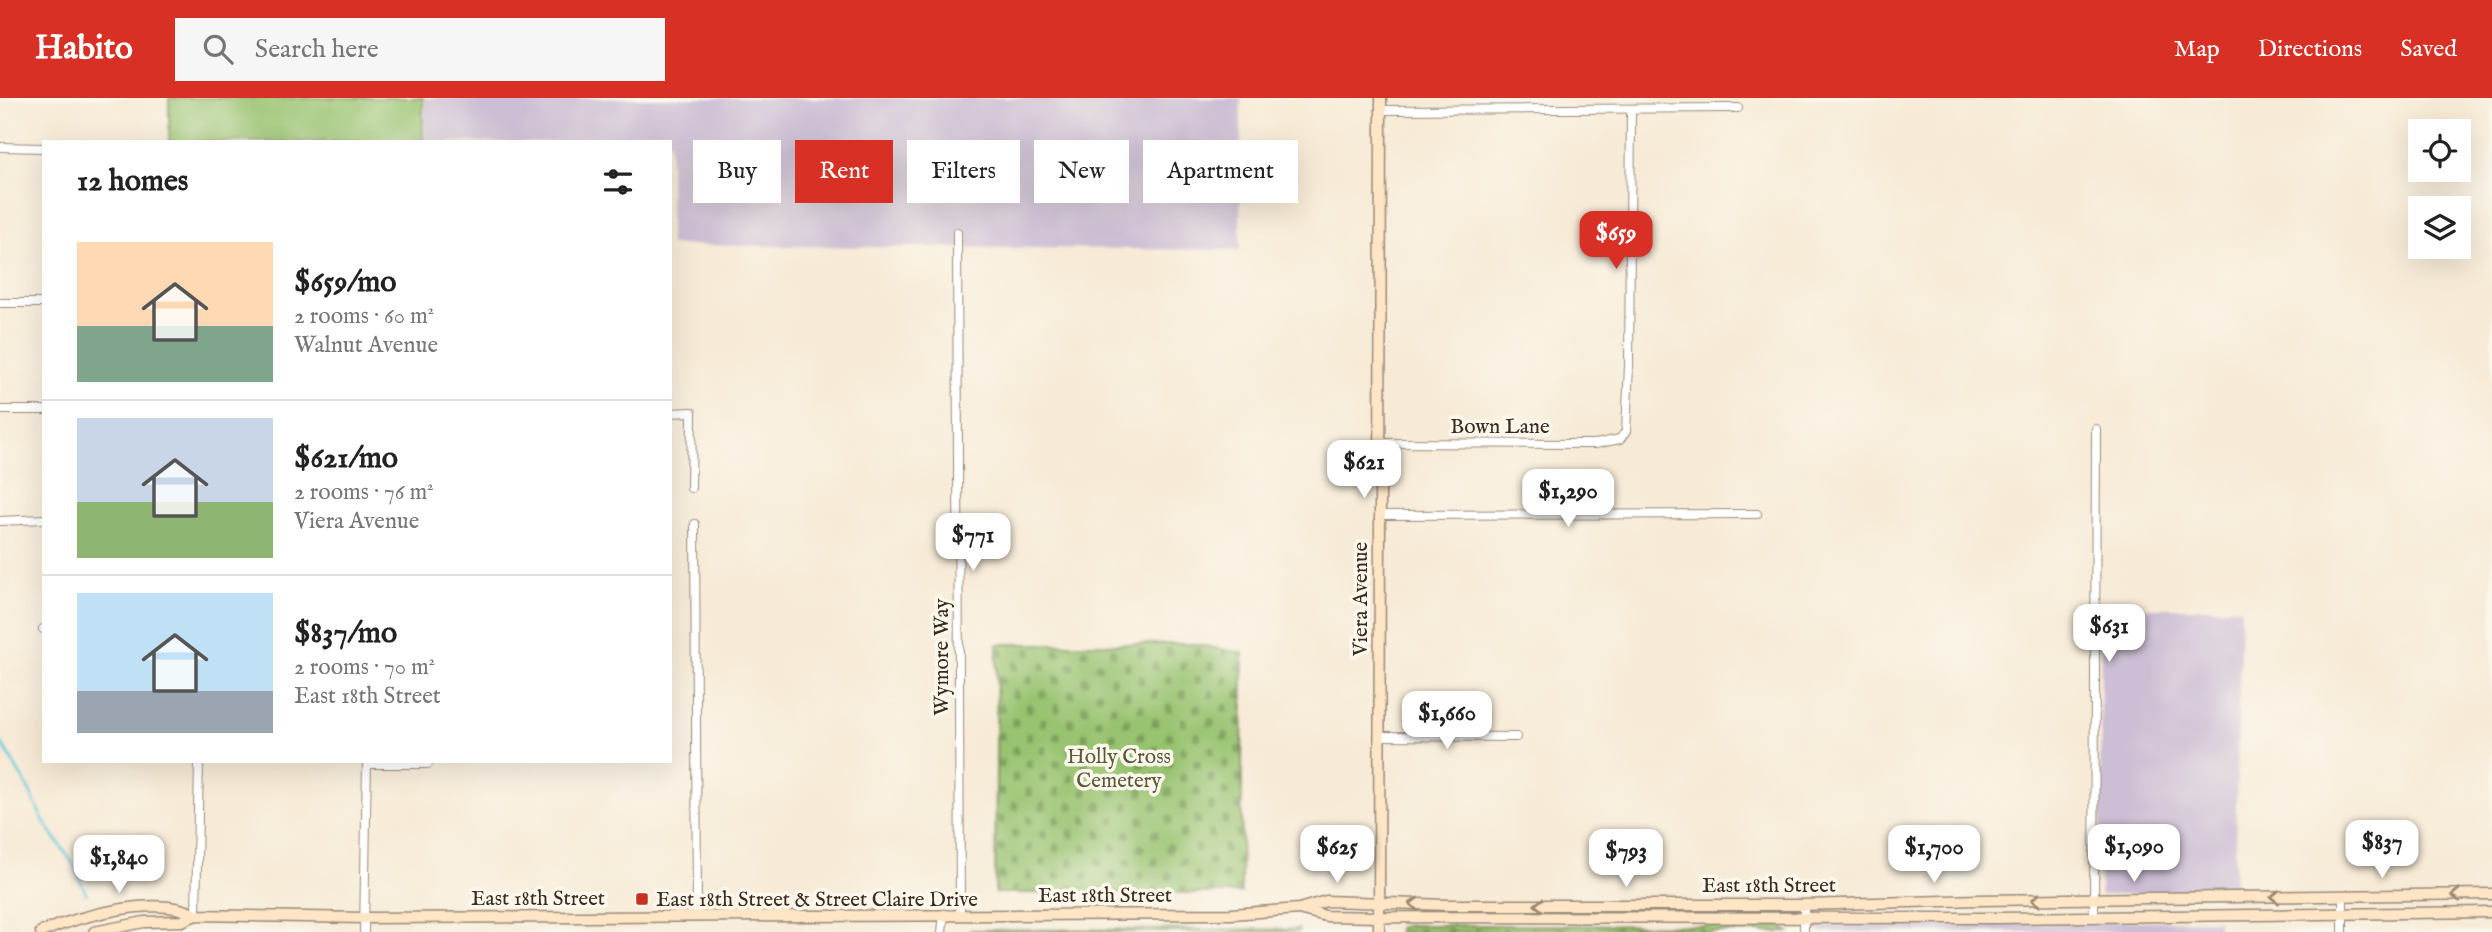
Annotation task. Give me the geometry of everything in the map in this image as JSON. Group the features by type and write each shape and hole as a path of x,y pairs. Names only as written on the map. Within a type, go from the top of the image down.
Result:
{"main road":[{"name":"Viera Avenue","path":"1379,932 1381,98"},
{"name":"East 18th Street","path":"94,932 144,922 181,921 196,915 365,918 1231,914 1299,909 1326,901 1804,905 2492,894"},
{"name":"East 18th Street","path":"41,932 102,913 138,908 182,907 196,915"},
{"name":"East 18th Street","path":"1299,909 1326,916 1379,917 1804,918 2492,912"}],"street":[{"path":"1381,110 1738,108"},
{"name":"Bown Lane","path":"1380,443 1595,444 1619,439 1628,421 1631,110"},
{"path":"0,147 42,148"},
{"name":"Wymore Way","path":"957,233 960,914"},
{"path":"0,303 42,303"},
{"path":"0,410 42,410"},
{"path":"672,413 692,412 691,488"},
{"path":"2094,916 2096,429"},
{"path":"1380,515 1757,514"},
{"path":"0,521 42,519"},
{"path":"695,524 698,916"},
{"path":"1379,736 1516,737"},
{"path":"196,915 198,763"},
{"path":"365,932 367,763 428,764"},
{"path":"2343,896 2343,932"},
{"path":"1804,905 1804,932"},
{"path":"943,932 944,914"}],"shaded area":[{"path":"425,98 1241,98 1241,140 1143,140 1143,203 1240,203 1240,250 672,245 672,140 425,140"},
{"path":"2101,608 2241,608 2234,893 2100,895"},
{"path":"2218,920 2218,932 1817,932 1817,925"}],"green space":[{"path":"169,98 423,98 423,140 169,140"},
{"name":"Holly Cross Cemetery","path":"997,644 1194,644 1243,653 1241,893 995,893"},
{"path":"1407,925 1780,926 1789,932 1398,932 1398,928"},
{"path":"1299,929 1299,932 970,932 970,930"}],"waterway":[{"path":"0,740 43,820 75,867 86,894"}],"place":[{"name":"East 18th Street & Street Claire Drive","path":"642,899"}]}
